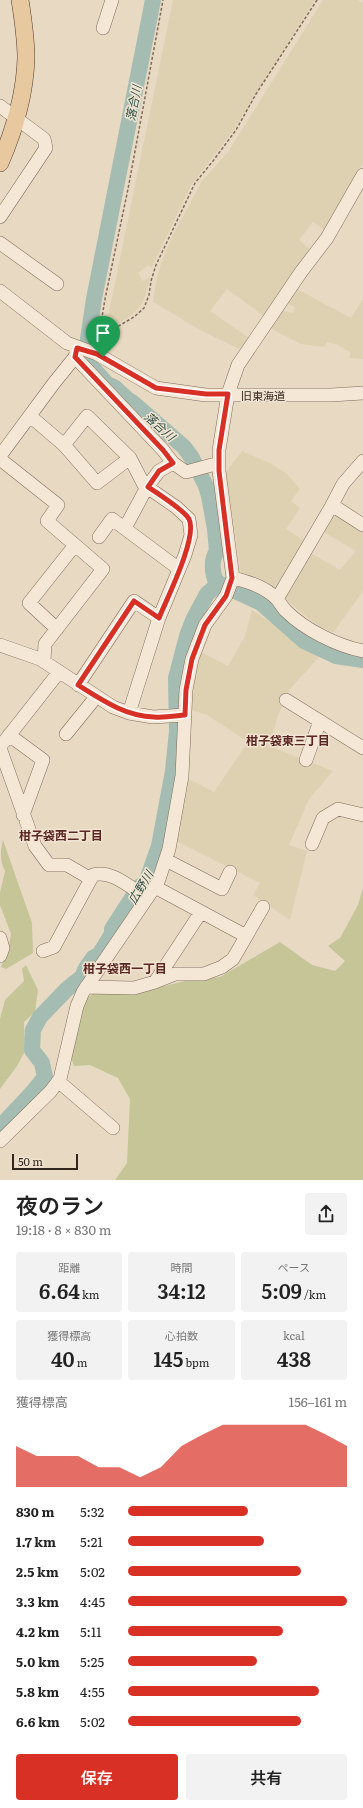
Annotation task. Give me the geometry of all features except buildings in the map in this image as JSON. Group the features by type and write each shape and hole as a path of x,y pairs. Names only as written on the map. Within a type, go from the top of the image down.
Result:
{"main road":[{"path":"0,163 16,118 23,86 26,59 25,34 20,0"}],"street":[{"path":"103,28 112,0"},
{"path":"0,106 44,139 46,148 0,217"},
{"path":"0,1141 50,1092 58,1081 66,1059 77,1006 86,987 158,882 169,849 182,776 186,690 192,659 205,625 226,596 232,578 219,463 219,450 228,394 238,365 301,272 327,238 363,175"},
{"path":"0,243 57,284"},
{"name":"旧東海道","path":"0,291 50,331 78,351 100,356 156,388 206,394 230,395 331,395 363,393"},
{"path":"0,456 78,351 173,463 186,472 219,463"},
{"path":"30,416 64,445 97,483 130,458"},
{"path":"64,445 87,416 130,458 144,485 176,507 189,519 191,535 180,568 159,618 129,713"},
{"path":"0,459 58,505 47,521 103,569 45,644 44,661"},
{"path":"276,599 343,484 363,461"},
{"path":"125,528 148,487 159,471 173,463"},
{"path":"332,505 363,525"},
{"path":"99,537 112,519 180,568"},
{"path":"57,629 29,603 75,545"},
{"path":"232,578 253,583 276,599 287,612 322,637 345,648 363,651"},
{"path":"78,685 134,601 159,618"},
{"path":"0,645 44,661 113,707 129,713 154,717 185,715"},
{"path":"59,672 0,747 35,846 49,865 67,865 91,879"},
{"path":"66,734 96,696"},
{"path":"286,700 363,748"},
{"path":"306,760 320,721"},
{"path":"9,735 43,760 23,815"},
{"path":"312,844 323,818 338,808 363,816"},
{"path":"166,860 222,889 230,872"},
{"path":"43,951 54,947 93,876 100,873 116,878 147,898"},
{"path":"155,887 246,936"},
{"path":"86,987 134,988 175,974 204,974 222,967 233,959 263,907"},
{"path":"155,982 201,912"},
{"path":"0,938 3,948 0,956"},
{"path":"58,1081 113,1128"}],"path":[{"path":"100,356 102,338 101,323 105,299 128,189 163,0"},
{"path":"102,338 134,317 144,308 149,295 156,264 195,183 236,130 264,81 317,0"}],"shaded area":[{"path":"173,0 315,0 233,131 191,185 152,267 147,266 138,273 143,281 150,277 142,304 133,314 113,327 108,317"},
{"path":"323,0 358,0 363,3 363,163 325,230 313,222 299,240 312,251 265,317 227,289 210,311 249,338 242,350 204,332 153,302 156,282 161,263 172,237 202,181 228,152"},
{"path":"297,289 351,318 363,299 363,359 350,358 350,352 338,345 327,342 325,347 301,344 270,328 282,311 293,313 295,307 286,303"},
{"path":"242,451 272,464 287,474 300,489 291,501 300,508 286,529 306,542 278,590 273,592 257,578 241,574 226,472"},
{"path":"334,510 363,530 363,591 333,633 316,624 286,600 285,593 308,552 340,570 356,551 322,531"},
{"path":"252,610 320,656 290,689 278,715 269,746 333,771 309,799 289,845 307,851 290,920 253,895 260,883 176,841 188,779 214,792 248,742 207,715 192,710 194,679 201,652 228,666 245,636"}],"green space":[{"path":"3,840 32,923 33,953 6,969 1,967 8,950 11,934 0,905 0,893 5,871 1,856"},
{"path":"363,888 363,1180 115,1180 127,1163 130,1099 118,1078 90,1065 74,1066 71,1057 84,1001 96,991 144,991 185,981 220,977 280,942 312,965 335,971 345,961 328,946 340,938 358,905"},
{"path":"26,965 38,990 35,1012 24,1022 25,1051 17,1066 0,1089 0,1019 5,1000 24,981 22,969"}],"waterway":[{"name":"落合川","path":"153,0 94,299 88,339 91,366 107,384 114,387 184,447 192,458 206,486 209,496 217,551 213,566 216,582 261,603 304,641 336,656 363,660"},
{"name":"広野川","path":"0,1127 45,1077 42,1063 32,1050 33,1030 40,1017 67,989 82,977 93,958 99,955 112,934 112,929 139,887 146,883 159,846 173,771 177,731 176,678 187,636 194,618 207,594 215,587 216,582"}],"district":[{"name":"柑子袋東三丁目","path":"288,740"},
{"name":"柑子袋西二丁目","path":"61,835"},
{"name":"柑子袋西一丁目","path":"125,968"}],"route":[{"path":"77,348 103,357 156,388 206,394 228,394 219,450 219,471 232,578 226,596 205,625 192,659 186,690 185,715 154,717 129,713 113,707 78,685 134,601 159,618 185,555 191,535 189,519 176,507 148,487 159,471 173,463 163,450 75,357 77,348"}]}
